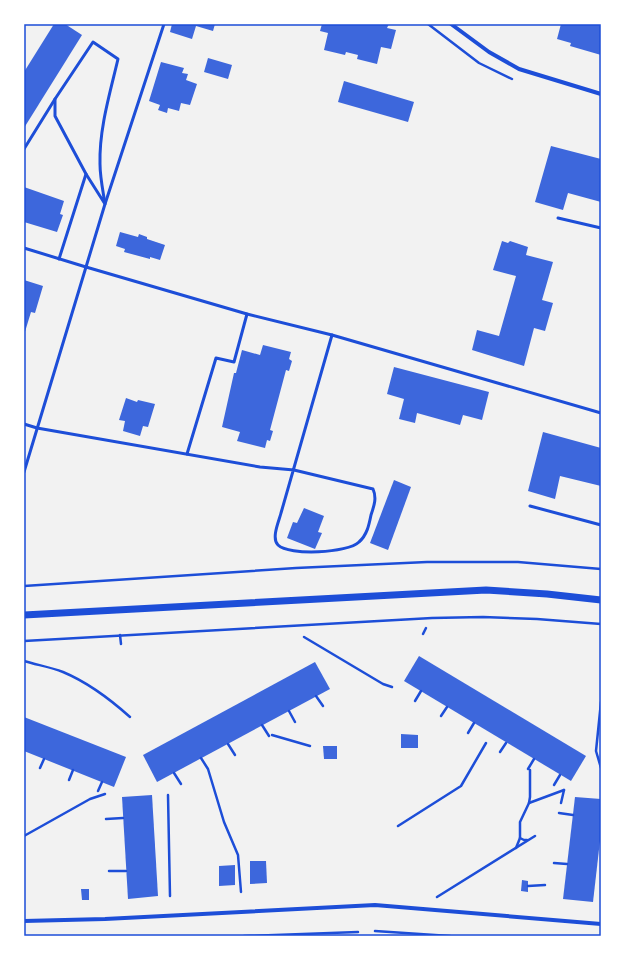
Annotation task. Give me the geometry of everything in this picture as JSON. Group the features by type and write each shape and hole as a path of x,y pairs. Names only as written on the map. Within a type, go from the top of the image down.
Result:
{"street":[{"path":"451,24 489,52 519,69 601,94"},
{"path":"24,615 486,590 547,594 601,600"},
{"path":"24,921 105,919 375,905 601,924"}],"lane":[{"path":"24,472 104,204 164,24"},
{"path":"24,149 93,42 118,59 109,94 102,134 100,165 104,204"},
{"path":"55,100 56,116 86,174 104,204"},
{"path":"59,259 86,174"},
{"path":"558,218 601,228"},
{"path":"24,248 247,314 332,335 601,413"},
{"path":"187,454 216,358 234,362 247,314"},
{"path":"24,424 37,428 260,467 294,470 373,489 376,494 375,501 366,533 358,543 349,548 316,552 292,551 282,548 277,544 275,538 277,526 294,470 332,335"},
{"path":"530,506 601,525"}],"path":[{"path":"428,24 479,63 507,78"},
{"path":"24,586 296,568 427,562 518,562 601,569"},
{"path":"24,641 432,618 483,617 537,619 601,624"},
{"path":"423,634 426,628"},
{"path":"120,636 121,644"},
{"path":"304,637 383,684 392,687"},
{"path":"24,661 63,672 87,684 130,716"},
{"path":"415,701 420,692"},
{"path":"316,696 323,706"},
{"path":"601,702 596,751 601,768"},
{"path":"441,716 447,707"},
{"path":"289,711 295,722"},
{"path":"468,733 474,723"},
{"path":"262,725 270,735 310,746"},
{"path":"500,752 506,742"},
{"path":"398,826 461,786 486,743"},
{"path":"228,744 235,754"},
{"path":"201,758 208,769 224,822 238,855 241,892"},
{"path":"40,768 44,759"},
{"path":"516,848 520,838 520,822 529,802 529,769 534,759"},
{"path":"70,780 73,770"},
{"path":"174,773 181,784"},
{"path":"554,785 560,775"},
{"path":"98,791 102,782"},
{"path":"529,802 564,790 560,803"},
{"path":"24,836 90,799 105,794"},
{"path":"168,795 170,896"},
{"path":"559,813 573,815"},
{"path":"106,819 123,818"},
{"path":"437,897 535,836"},
{"path":"520,838 530,840"},
{"path":"554,864 568,864"},
{"path":"109,871 126,871"},
{"path":"528,886 545,885"},
{"path":"375,931 450,936"},
{"path":"244,936 358,932"}],"building":[{"path":"54,24 65,24 82,35 24,128 24,72"},
{"path":"172,24 215,24 213,31 196,26 192,39 170,32"},
{"path":"322,24 389,24 387,28 396,30 391,49 381,47 377,64 357,59 358,55 346,52 345,55 324,50 328,33 320,31"},
{"path":"561,24 601,24 601,55 570,46 571,43 557,39"},
{"path":"208,58 232,65 228,79 204,72"},
{"path":"161,62 184,68 182,73 188,74 186,80 197,84 190,105 181,103 179,111 168,108 167,113 158,110 160,105 149,101"},
{"path":"344,81 414,102 408,122 338,102"},
{"path":"551,146 601,159 601,202 568,193 563,210 535,202"},
{"path":"24,187 64,201 60,214 63,215 57,232 24,222"},
{"path":"120,232 138,237 139,234 147,237 147,239 165,245 160,260 124,252 125,249 116,246"},
{"path":"502,241 508,243 510,241 528,247 526,255 553,262 542,300 553,303 545,331 534,328 524,366 472,350 477,330 499,336 516,276 493,270"},
{"path":"24,280 43,286 35,313 31,312 24,335"},
{"path":"263,345 291,352 289,359 292,361 289,371 286,370 270,430 273,431 270,441 267,440 265,448 237,441 240,432 222,427 234,373 236,373 242,350 260,355"},
{"path":"394,367 489,392 482,420 463,415 460,425 417,413 415,423 399,419 404,399 387,394"},
{"path":"126,398 137,402 138,400 155,404 148,427 143,426 140,436 123,431 125,421 119,420"},
{"path":"543,432 601,448 601,486 560,476 555,499 528,491"},
{"path":"394,480 411,487 388,550 370,543"},
{"path":"304,508 324,516 318,532 322,533 315,549 287,538 293,522 297,523"},
{"path":"419,656 586,756 571,781 404,681"},
{"path":"315,662 330,689 157,782 143,755"},
{"path":"24,717 126,757 114,787 24,751"},
{"path":"401,734 418,735 418,748 401,748"},
{"path":"323,746 337,746 337,759 324,759"},
{"path":"152,795 158,896 128,899 122,797"},
{"path":"575,797 601,799 601,832 593,902 563,899"},
{"path":"250,861 266,861 267,883 250,884"},
{"path":"235,865 235,885 219,886 219,866"},
{"path":"522,880 528,881 528,892 521,891"},
{"path":"81,889 89,889 89,900 82,900"}]}
